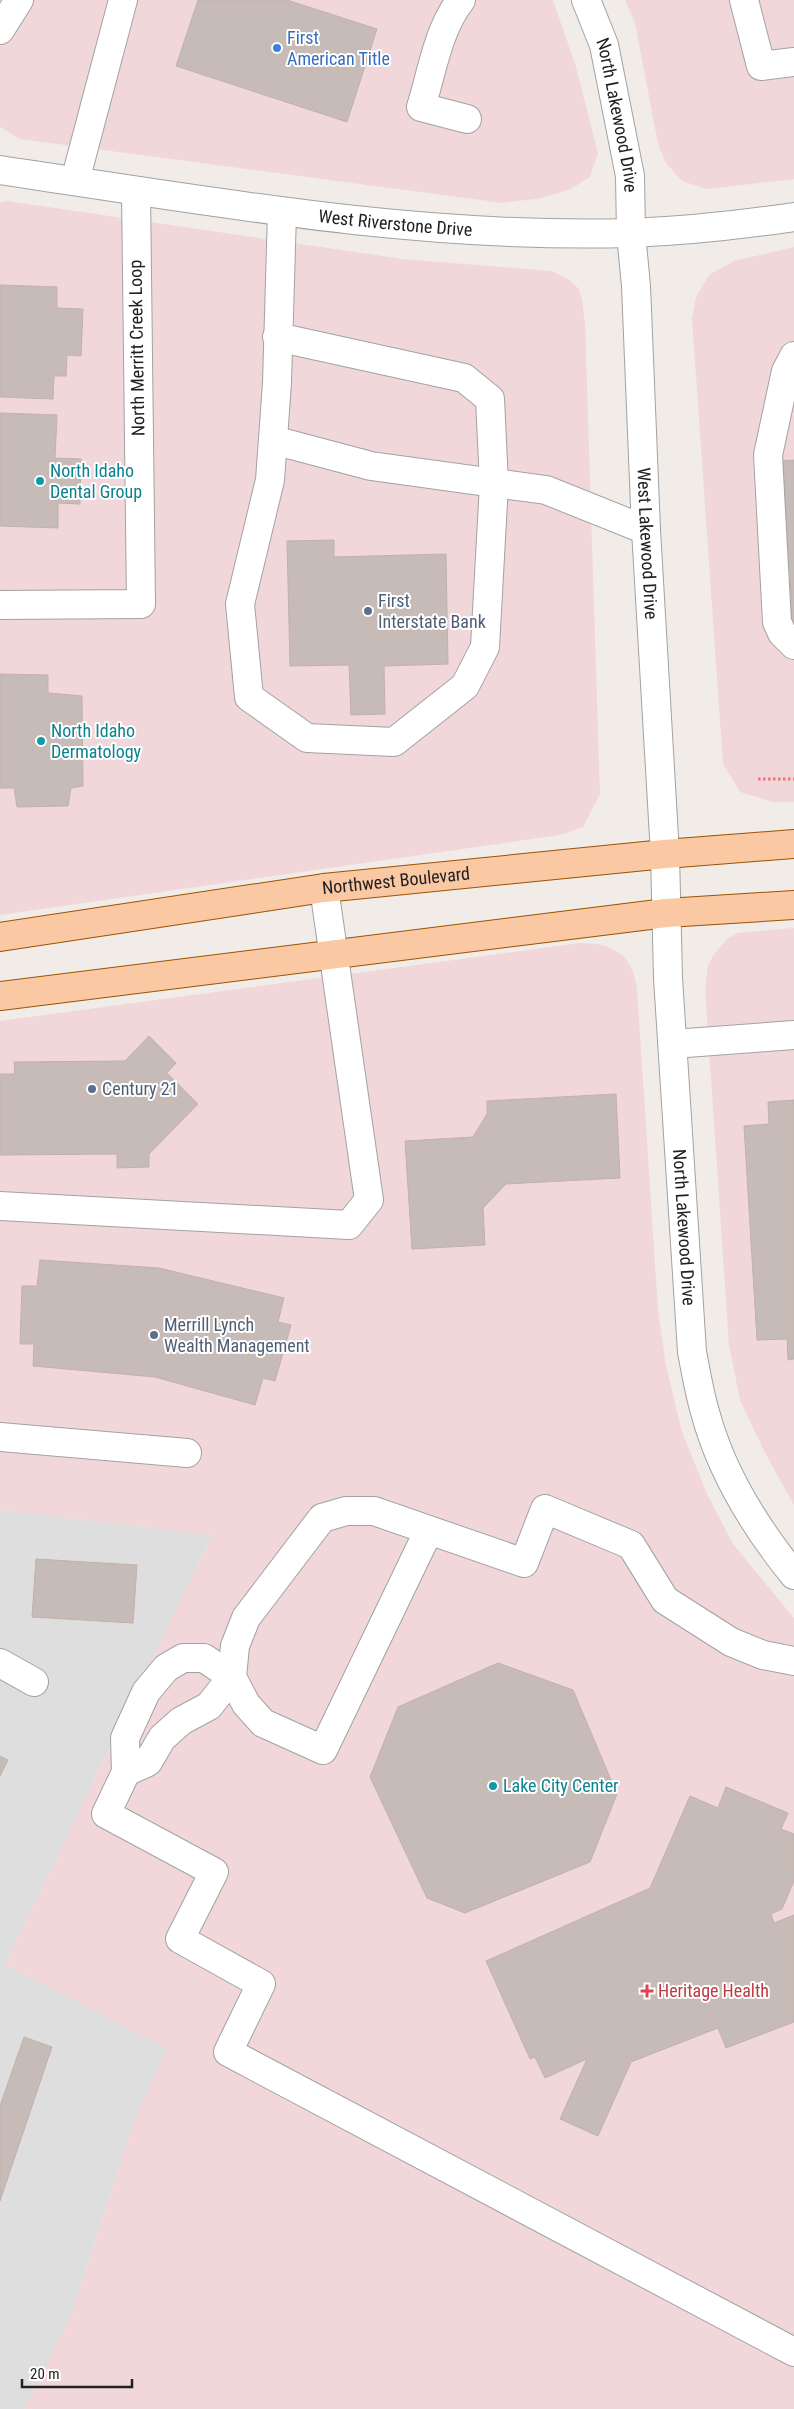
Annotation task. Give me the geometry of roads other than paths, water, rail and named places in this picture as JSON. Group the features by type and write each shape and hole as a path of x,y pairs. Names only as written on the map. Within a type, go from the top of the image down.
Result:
{"main road":[{"name":"Northwest Boulevard","path":"0,937 324,888 665,854 794,844"},
{"path":"0,996 666,913 794,905"}],"street":[{"path":"0,30 19,0"},
{"path":"74,181 123,0"},
{"path":"461,0 452,12 440,44 421,107 467,119"},
{"name":"North Lakewood Drive","path":"586,0 604,45 620,124 630,176 631,233"},
{"path":"744,0 761,66 794,62"},
{"name":"West Riverstone Drive","path":"0,170 282,212 409,226 572,233 631,233 696,229 794,217"},
{"name":"North Merritt Creek Loop","path":"0,605 141,604 136,191"},
{"path":"277,337 464,378 490,399 494,484 485,646 465,686 394,742 306,738 249,698 240,604 270,480 282,212"},
{"name":"West Lakewood Drive","path":"631,233 636,286 646,530 665,854"},
{"path":"794,356 786,371 785,408 768,455 777,622 782,633 794,645"},
{"path":"273,440 371,466 546,490 646,530"},
{"name":"North Lakewood Drive","path":"665,854 673,1044 692,1352 705,1412 735,1489 758,1528 794,1575"},
{"path":"0,1206 349,1225 369,1200 324,888"},
{"path":"673,1044 794,1035"},
{"path":"0,1437 187,1454"},
{"path":"126,1772 148,1762 162,1738 181,1721 209,1706 232,1677 235,1646 246,1618 322,1518 346,1511 374,1511 524,1563 545,1509 632,1545 665,1600 731,1642 763,1655 794,1660"},
{"path":"429,1530 324,1750 263,1722 246,1704 232,1677 204,1658 183,1658 166,1668 146,1692 124,1738 126,1772 106,1814 214,1872 180,1939 261,1984 228,2052 794,2352"},
{"path":"0,1663 34,1682"}],"place":[{"name":"First American Title","path":"277,48"},
{"name":"North Idaho Dental Group","path":"40,481"},
{"name":"First Interstate Bank","path":"368,611"},
{"name":"North Idaho Dermatology","path":"41,741"},
{"name":"Century 21","path":"92,1089"},
{"name":"Merrill Lynch Wealth Management","path":"154,1335"},
{"name":"Lake City Center","path":"493,1786"},
{"name":"Heritage Health","path":"647,1991"}]}
